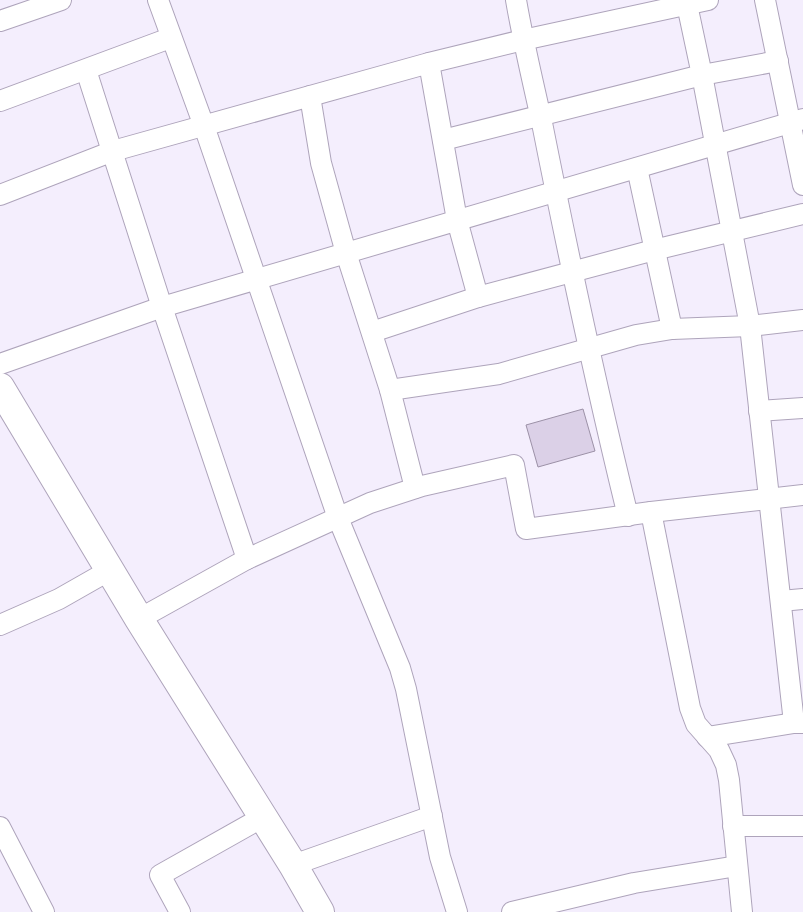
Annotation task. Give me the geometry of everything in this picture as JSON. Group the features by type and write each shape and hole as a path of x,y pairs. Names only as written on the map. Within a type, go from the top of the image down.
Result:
{"main road":[{"path":"3,398 293,865 320,912"}],"street":[{"path":"0,22 61,0"},
{"path":"158,0 170,38 204,126 338,518 400,668 406,689 440,857 457,912"},
{"path":"516,0 606,430 628,516"},
{"path":"0,195 113,151 429,63 686,2 708,0"},
{"path":"765,0 778,61 797,121 803,185"},
{"path":"686,2 702,75 750,326 781,601 798,723 707,737"},
{"path":"0,101 170,38"},
{"path":"443,140 702,75 778,61"},
{"path":"429,63 457,220 478,297"},
{"path":"86,70 162,307 247,559"},
{"path":"310,96 321,163 346,253 390,390 414,488"},
{"path":"0,364 162,307 797,121"},
{"path":"637,168 672,329"},
{"path":"372,332 478,297 731,230 803,214"},
{"path":"390,390 499,374 618,339 672,329 750,326 803,320"},
{"path":"759,411 803,408"},
{"path":"139,619 247,559 370,503 414,488 514,465 526,529 651,512 803,495"},
{"path":"651,512 690,708 696,724 719,750 726,765 742,912"},
{"path":"0,625 59,599 110,570"},
{"path":"781,601 803,599"},
{"path":"293,865 432,816"},
{"path":"180,912 160,875 263,817"},
{"path":"733,826 803,826"},
{"path":"0,827 40,911"},
{"path":"512,912 634,882 737,866"}],"building":[{"path":"583,409 595,451 538,467 526,425"}]}
